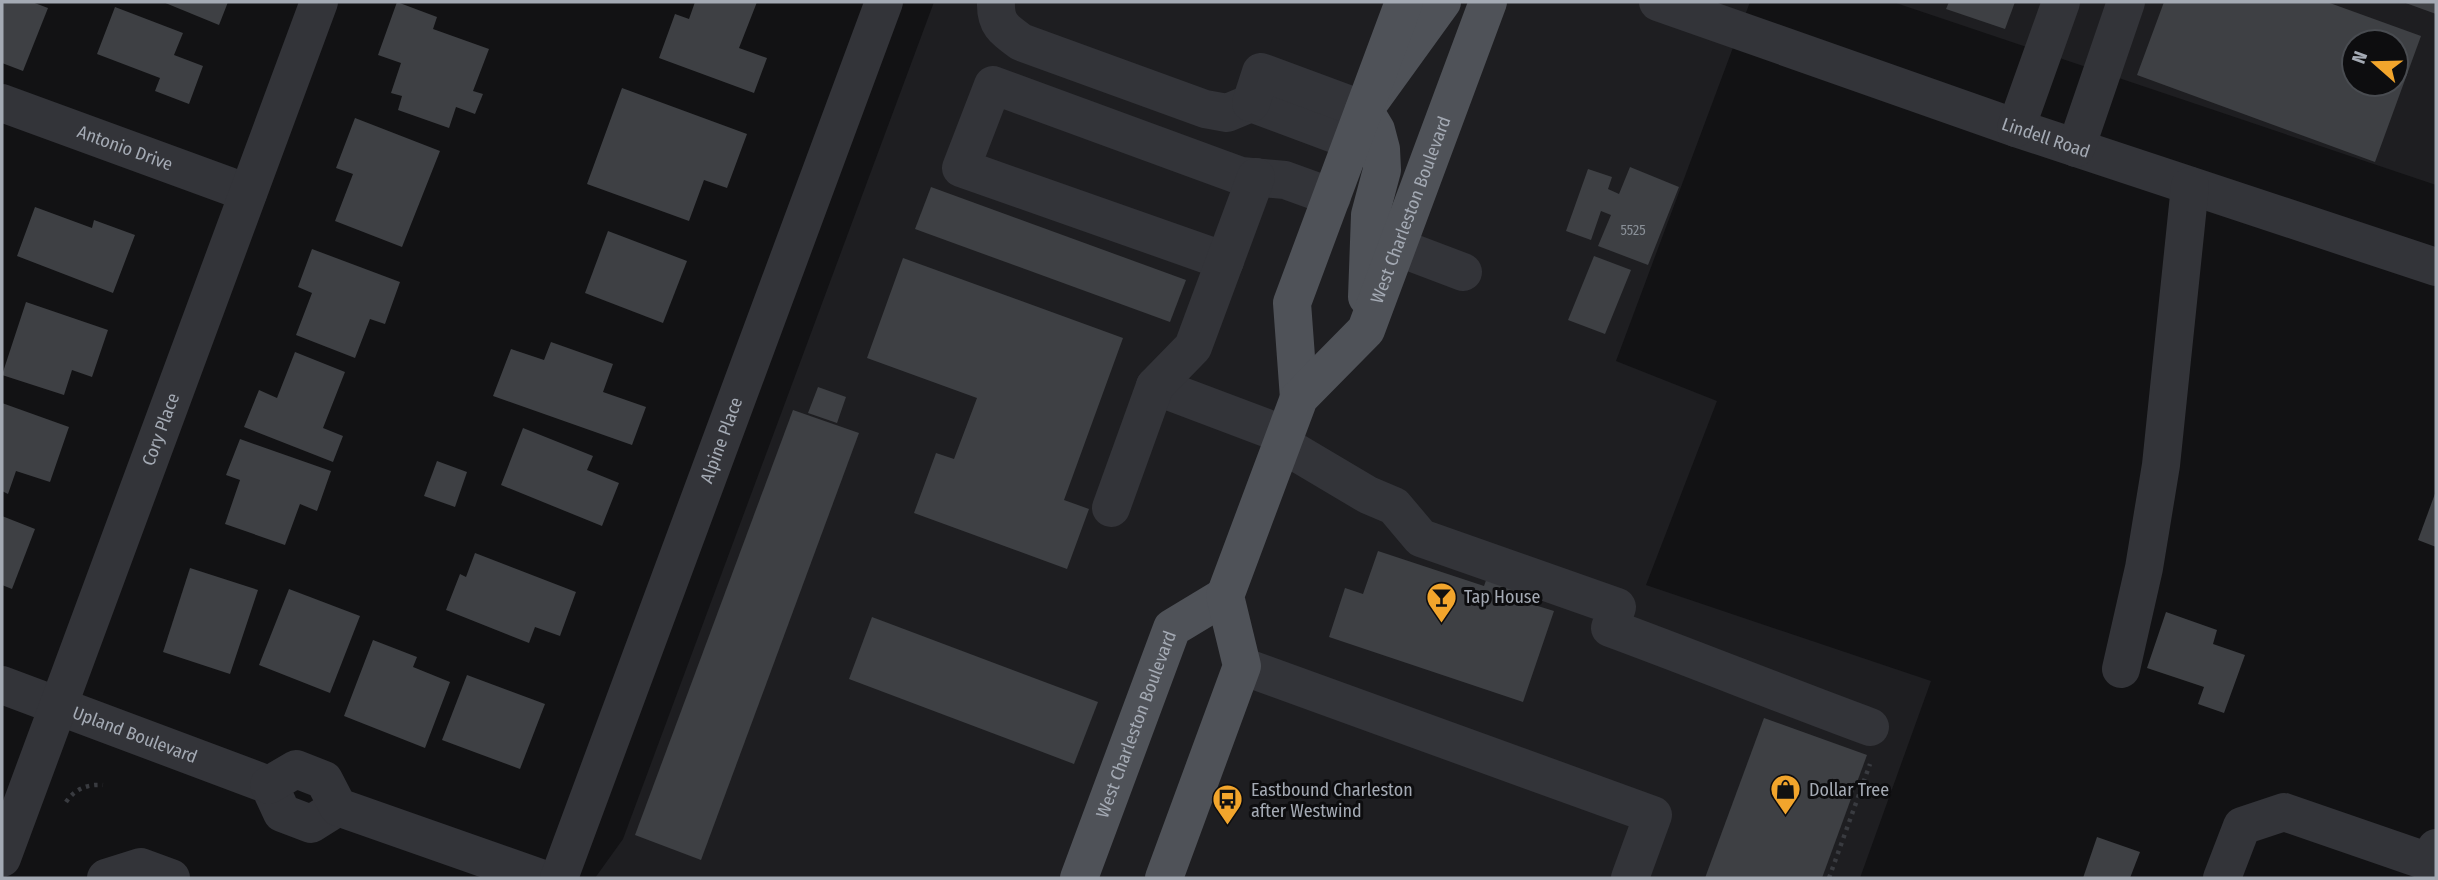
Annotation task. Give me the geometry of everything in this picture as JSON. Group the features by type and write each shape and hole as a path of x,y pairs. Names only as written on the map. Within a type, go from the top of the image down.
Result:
{"main road":[{"name":"West Charleston Boulevard","path":"1299,398 1292,303 1404,2"},
{"path":"1366,330 1370,215 1382,170 1381,149 1376,130 1358,125 1443,2"},
{"name":"West Charleston Boulevard","path":"1079,878 1172,628 1225,596 1299,398 1366,330 1488,2"},
{"path":"1164,878 1242,666 1225,596"}],"street":[{"name":"Cory Place","path":"2,858 319,2"},
{"name":"Alpine Place","path":"559,878 884,2"},
{"path":"996,2 995,15 1004,29 1021,42 1205,109 1227,113 1256,88 1358,125"},
{"name":"Lindell Road","path":"1658,2 2016,128 2436,267"},
{"path":"2016,128 2061,2"},
{"path":"2076,148 2126,2"},
{"path":"1225,261 961,168 993,85 1241,176 1284,180 1332,197"},
{"name":"Antonio Drive","path":"2,103 248,193"},
{"path":"1111,508 1155,386 1192,347 1256,177"},
{"path":"2121,669 2144,568 2161,465 2190,186"},
{"path":"1396,247 1464,272"},
{"path":"1155,386 1283,439 1368,495 1394,506 1422,538 1617,607 1610,628 1707,664 1872,741"},
{"path":"1242,666 1653,815 1629,878"},
{"name":"Upland Boulevard","path":"2,685 269,785 282,813 311,824 338,807 540,878"},
{"path":"2222,878 2242,826 2284,812 2428,862 2436,848"},
{"path":"106,878 141,867 171,878"}],"path":[{"path":"1829,878 1872,741"},
{"path":"66,802 71,795 86,786 103,785"}],"shaded area":[{"path":"934,2 1750,2 1616,361 1717,401 1646,585 1931,681 1860,878 595,878 623,839"},
{"path":"1893,2 2436,2 2436,185"}],"building":[{"path":"2,2 32,2 48,8 23,71 2,63"},
{"path":"163,2 228,2 219,25"},
{"path":"397,2 437,17 433,29 489,49 473,91 483,94 475,114 456,107 449,128 398,110 402,96 391,93 401,63 378,55"},
{"path":"695,2 757,2 739,48 767,58 754,93 659,58 675,14 689,19"},
{"path":"1949,2 2015,2 2005,29 1946,9"},
{"path":"2164,2 2327,2 2399,28 2340,28 2340,98 2398,98 2375,162 2137,75"},
{"path":"2403,2 2436,2 2436,14"},
{"path":"115,7 183,33 174,55 203,66 189,104 155,91 160,78 97,54"},
{"path":"2410,32 2421,36 2410,66"},
{"path":"622,88 747,134 727,188 704,180 689,221 587,184"},
{"path":"355,118 440,151 402,247 335,221 353,174 336,168"},
{"path":"1630,167 1679,187 1648,265 1598,246 1611,215 1601,211 1591,240 1566,231 1588,169 1612,177 1608,189 1619,194"},
{"path":"931,187 1186,280 1170,322 915,229"},
{"path":"35,207 92,228 94,220 135,235 113,293 17,256"},
{"path":"608,231 687,261 663,323 585,293"},
{"path":"312,249 400,282 385,324 370,319 355,358 296,335 312,293 298,287"},
{"path":"1594,256 1631,270 1605,334 1568,320"},
{"path":"903,258 1123,338 1064,500 1089,509 1067,569 914,513 936,453 954,459 977,398 867,358"},
{"path":"26,302 108,330 92,377 72,370 64,395 2,375"},
{"path":"551,342 613,364 603,392 646,407 632,445 493,396 511,349 544,360"},
{"path":"295,352 345,372 323,428 343,436 333,462 244,427 259,390 277,398"},
{"path":"818,387 846,397 837,423 808,413"},
{"path":"2,403 69,427 50,482 16,471 8,494 2,491"},
{"path":"793,410 859,433 701,860 635,835"},
{"path":"523,428 593,456 587,470 619,483 602,526 501,485"},
{"path":"240,439 331,471 317,511 300,504 285,545 225,524 240,480 226,475"},
{"path":"437,461 467,472 455,507 424,496"},
{"path":"2436,491 2436,547 2418,540"},
{"path":"2,516 35,529 12,589 2,585"},
{"name":"Tap House","path":"1378,551 1484,586 1490,569 1521,580 1515,599 1554,611 1523,702 1329,637 1345,588 1363,594"},
{"path":"475,553 576,592 560,636 535,627 529,643 446,610 460,574 466,577"},
{"path":"190,568 258,590 230,674 163,652"},
{"path":"289,589 360,616 330,693 259,665"},
{"path":"2166,612 2217,630 2213,644 2245,655 2224,713 2198,704 2204,687 2147,668"},
{"path":"872,617 1098,702 1074,764 849,679"},
{"path":"373,640 417,657 413,667 450,682 425,748 344,716"},
{"path":"467,675 545,704 520,769 442,740"},
{"name":"Dollar Tree","path":"1764,718 1867,755 1822,878 1705,878"},
{"path":"2097,837 2140,852 2130,878 2083,878"}],"place":[{"name":"Tap House","path":"1441,624"},
{"name":"Dollar Tree","path":"1786,817"},
{"name":"Eastbound Charleston after Westwind","path":"1228,827"}]}
